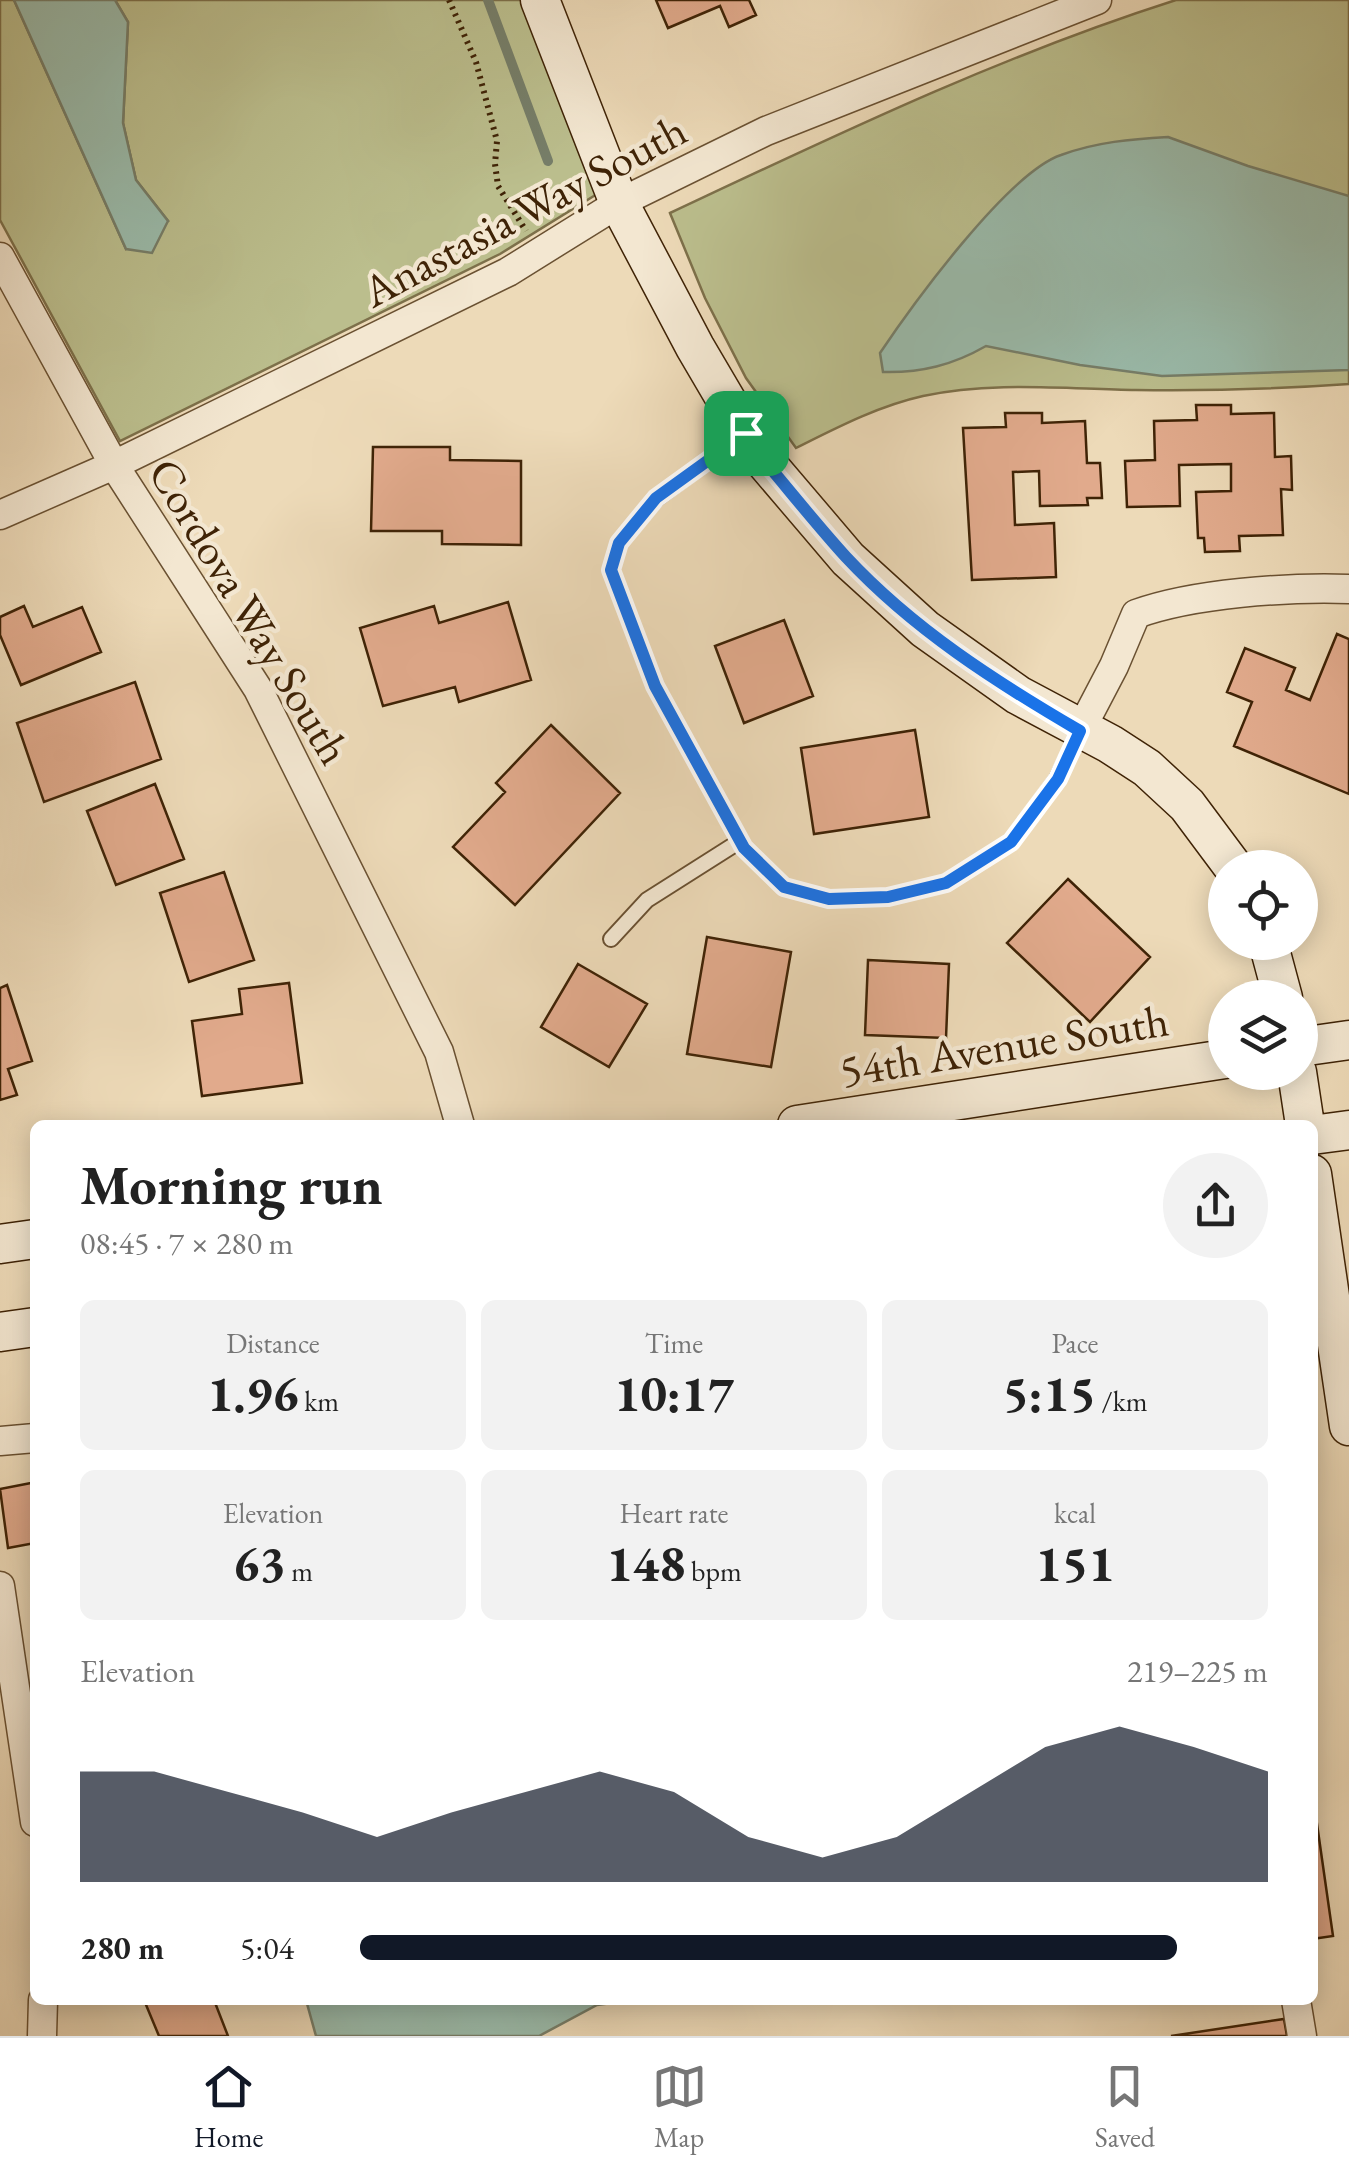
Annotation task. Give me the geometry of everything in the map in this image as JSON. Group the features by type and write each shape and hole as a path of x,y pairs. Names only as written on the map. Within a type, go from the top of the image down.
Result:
{"street":[{"path":"540,0 620,202 695,347 756,451 848,559 924,629 1018,695 1147,768 1186,805 1220,850"},
{"name":"Anastasia Way South","path":"0,516 114,466 508,272 620,202 766,131 1097,0"},
{"name":"Cordova Way South","path":"0,257 114,466 258,689 439,1052 459,1120"},
{"path":"1080,731 1136,614 1168,602 1315,588 1349,589"},
{"path":"1318,1044 1349,1040"},
{"name":"54th Avenue South","path":"829,1120 1208,1062"},
{"path":"1300,1090 1304,1120"},
{"path":"1318,1134 1349,1130"},
{"path":"1318,1215 1349,1426"},
{"path":"0,1244 30,1240"},
{"path":"0,1332 30,1328"},
{"path":"0,1441 30,1438"},
{"path":"0,1586 30,1788"},
{"path":"42,2036 43,2005"},
{"path":"1297,2005 1302,2036"}],"lane":[{"path":"746,433 656,498 619,543 611,570 655,686 740,842 784,887 829,899 888,897 946,883 1011,842 1058,779 1080,731"},
{"path":"611,939 648,900 740,842"}],"path":[{"path":"449,0 476,62 497,141 498,186 534,244"}],"green space":[{"path":"0,0 14,0 126,249 168,221 136,180 123,123 128,22 115,0 521,0 597,194 500,254 120,441 0,220"},
{"path":"1176,0 1349,0 1349,384 1216,390 1029,387 949,391 890,406 796,448 746,378 705,298 670,213 982,71"}],"shaded area":[{"path":"14,0 115,0 128,22 123,123 136,180 168,221 152,253 126,249"},
{"path":"1168,137 1349,196 1349,370 1162,376 986,346 936,366 883,372 880,353 938,274 989,213 1039,167 1074,151 1114,142"},
{"path":"307,2005 597,2005 539,2036 316,2036"}],"building":[{"path":"656,0 749,0 756,15 729,27 720,6 668,28"},
{"path":"1196,405 1231,405 1231,414 1274,413 1275,457 1291,456 1292,490 1281,489 1283,535 1239,536 1240,551 1205,552 1204,538 1198,538 1196,492 1231,491 1231,464 1179,465 1180,506 1127,507 1125,461 1155,460 1154,421 1197,420"},
{"path":"1005,413 1042,413 1042,423 1085,421 1087,463 1100,463 1102,498 1087,498 1088,505 1040,506 1039,471 1013,472 1015,525 1054,523 1056,577 972,580 963,428 1006,427"},
{"path":"373,447 450,447 450,460 521,461 521,545 442,544 442,531 371,531"},
{"path":"508,602 531,680 459,702 455,687 383,706 360,628 434,606 439,623"},
{"path":"24,606 33,627 82,607 101,652 21,685 0,635 0,617"},
{"path":"784,620 813,696 744,723 715,646"},
{"path":"1337,634 1349,639 1349,794 1234,746 1252,702 1227,692 1245,648 1295,668 1286,690 1310,700"},
{"path":"135,682 161,759 44,802 17,723"},
{"path":"551,725 620,793 515,905 453,847 505,792 496,783"},
{"path":"915,730 929,817 814,834 801,748"},
{"path":"155,784 184,859 116,885 87,811"},
{"path":"224,872 254,960 189,982 160,893"},
{"path":"1068,879 1150,957 1090,1022 1007,943"},
{"path":"707,937 791,952 771,1067 687,1054"},
{"path":"868,960 949,964 946,1038 865,1035"},
{"path":"578,964 647,1004 609,1067 541,1027"},
{"path":"289,983 302,1083 202,1096 192,1021 242,1014 239,989"},
{"path":"7,985 32,1061 8,1069 17,1095 0,1100 0,988"},
{"path":"30,1483 30,1544 8,1548 0,1489"},
{"path":"1318,1831 1333,1936 1318,1938"},
{"path":"146,2005 216,2005 228,2036 159,2036"},
{"path":"1284,2019 1287,2036 1171,2036"}],"waterway":[{"path":"488,0 548,161"}],"route":[{"path":"746,433 756,451 848,559 924,629 1018,695 1080,731 1058,779 1011,842 946,883 888,897 829,899 784,887 744,848 655,686 611,570 619,543 656,498 746,433"}]}
